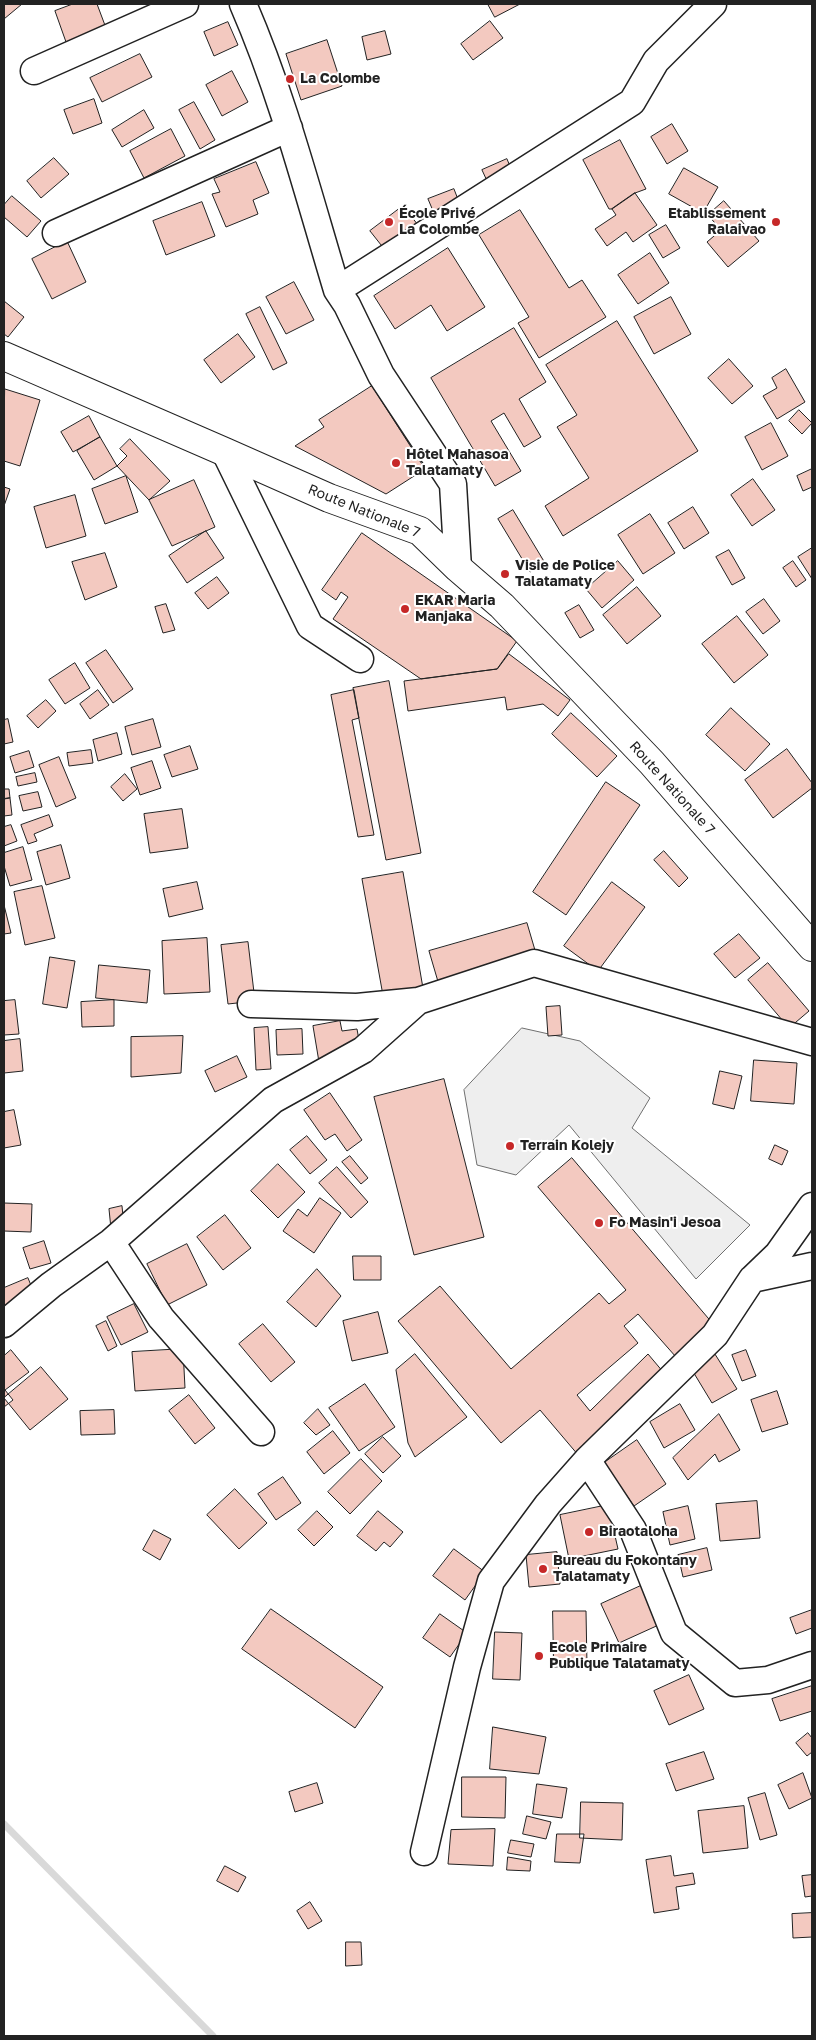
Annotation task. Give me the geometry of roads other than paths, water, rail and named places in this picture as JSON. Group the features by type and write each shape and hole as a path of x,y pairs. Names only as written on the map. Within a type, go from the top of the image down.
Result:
{"main road":[{"name":"Route Nationale 7","path":"4,356 329,498 420,530 458,568 502,606 652,764 812,947"}],"street":[{"path":"34,71 184,4"},
{"path":"242,4 259,41 289,128 337,290 381,375 453,484 458,568"},
{"path":"337,290 632,102 656,61 713,4"},
{"path":"56,233 289,128"},
{"path":"226,452 310,626 360,659"},
{"path":"251,1004 357,1007 418,1001 534,963 812,1042"},
{"path":"4,1324 51,1286 111,1242 273,1100 363,1050 418,1001"},
{"path":"424,1852 467,1667 491,1581 548,1504 587,1460 716,1335 752,1279 778,1254 812,1206"},
{"path":"111,1242 161,1318 261,1432"},
{"path":"752,1279 812,1266"},
{"path":"587,1460 633,1530 674,1633 735,1682 768,1680 812,1665"}],"waterway":[{"path":"4,1824 213,2036"}],"place":[{"name":"La Colombe","path":"290,79"},
{"name":"École Privé La Colombe","path":"389,222"},
{"name":"Etablissement Ralaivao","path":"776,222"},
{"name":"Hôtel Mahasoa Talatamaty","path":"396,463"},
{"name":"Visie de Police Talatamaty","path":"505,574"},
{"name":"EKAR Maria Manjaka","path":"405,609"},
{"name":"Terrain Kolejy","path":"510,1146"},
{"name":"Fo Masin'i Jesoa","path":"599,1223"},
{"name":"Biraotaloha","path":"589,1532"},
{"name":"Bureau du Fokontany Talatamaty","path":"543,1569"},
{"name":"Ecole Primaire Publique Talatamaty","path":"539,1656"}]}
